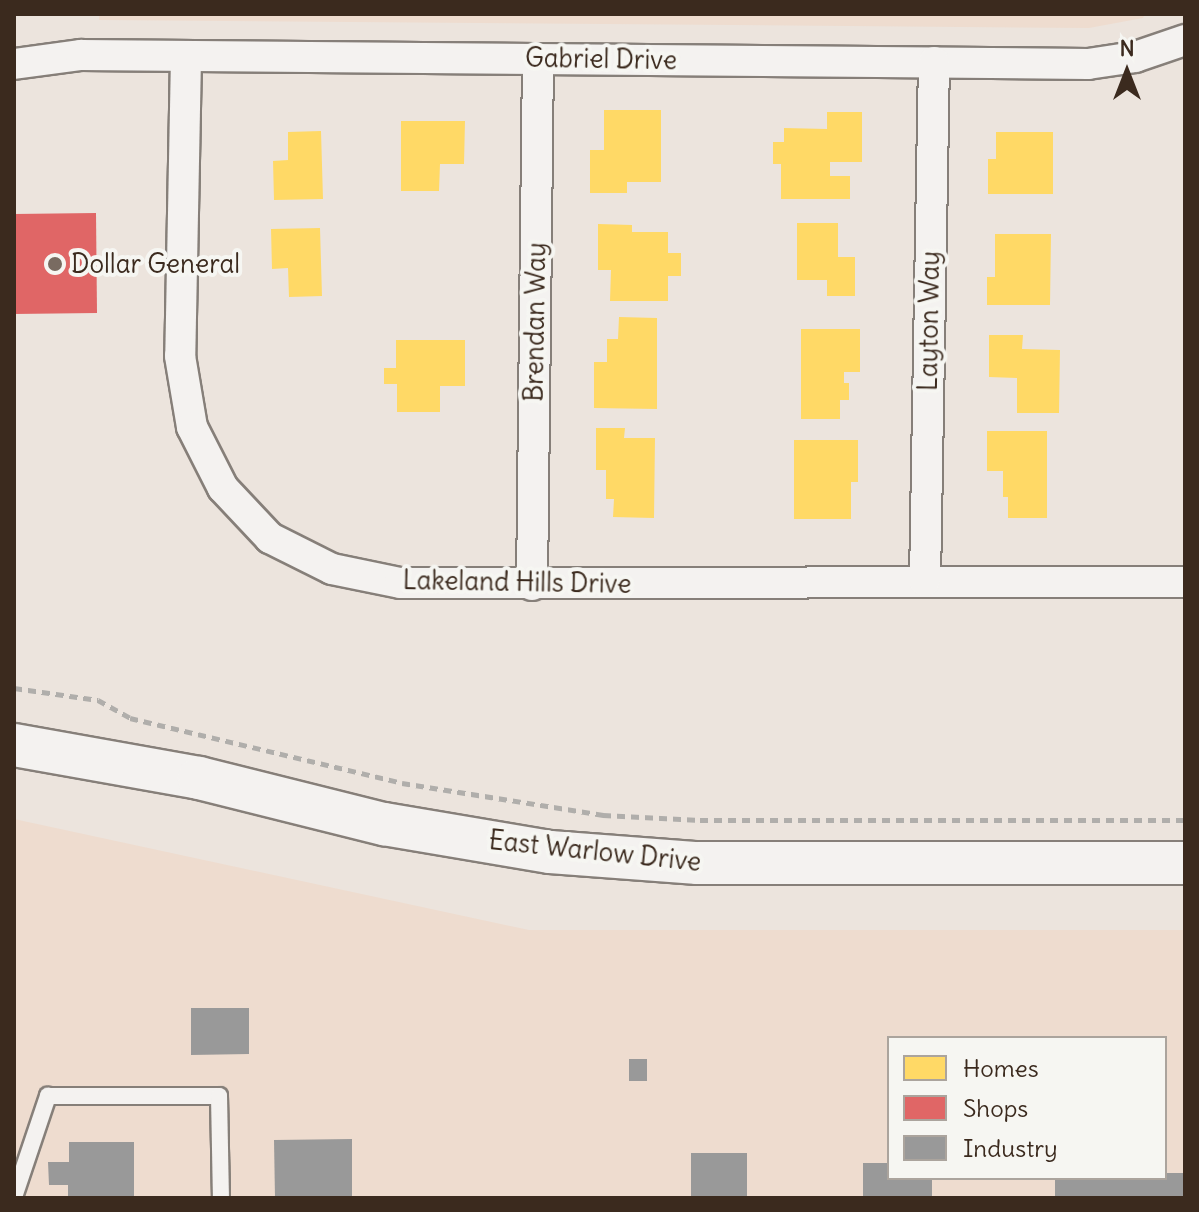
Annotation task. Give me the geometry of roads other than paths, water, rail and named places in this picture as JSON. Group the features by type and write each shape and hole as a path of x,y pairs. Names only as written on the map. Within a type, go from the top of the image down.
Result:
{"street":[{"name":"Gabriel Drive","path":"14,64 81,55 1088,64 1135,57 1185,40"},
{"name":"Lakeland Hills Drive","path":"186,57 180,356 192,427 223,488 270,538 332,569 400,583 1185,582"},
{"name":"Brendan Way","path":"532,585 538,59"},
{"name":"Layton Way","path":"925,581 934,62"},
{"name":"East Warlow Drive","path":"14,745 199,778 384,824 550,852 698,863 1185,863"}],"lane":[{"path":"14,1197 48,1096 219,1096 221,1198"}],"place":[{"name":"Dollar General","path":"55,264"}]}
